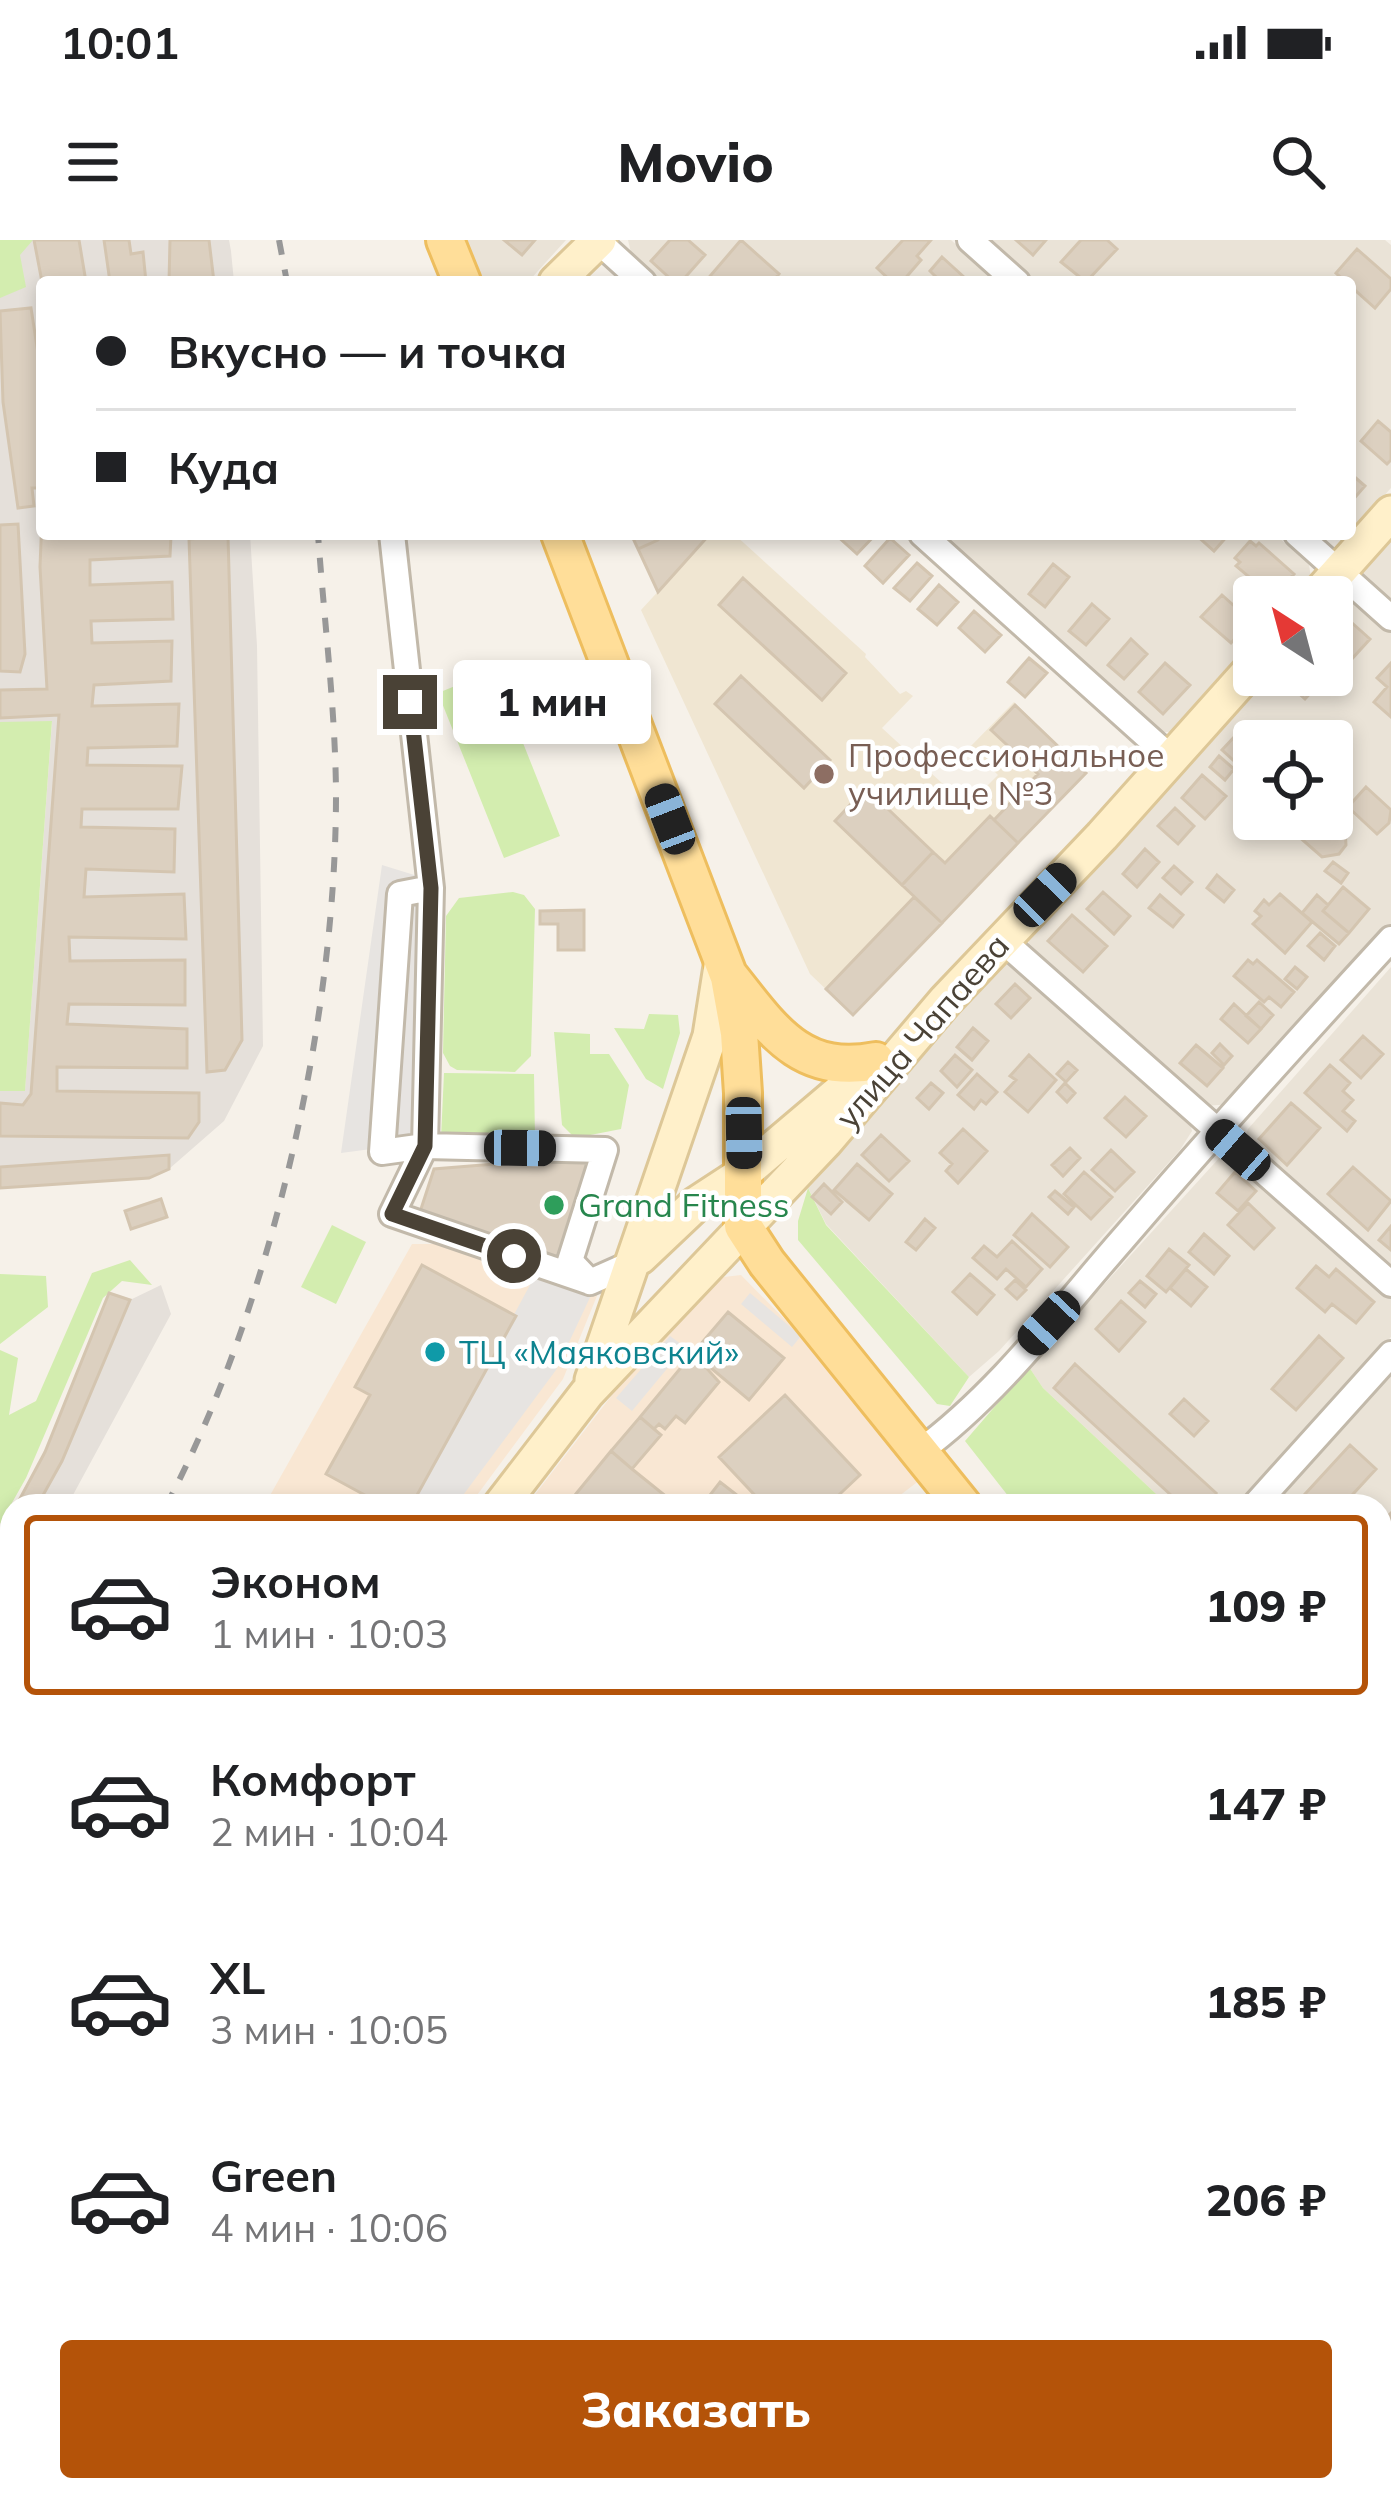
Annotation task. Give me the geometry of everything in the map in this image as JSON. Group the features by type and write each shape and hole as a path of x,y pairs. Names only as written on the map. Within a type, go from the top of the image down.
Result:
{"main road":[{"path":"445,240 460,276"},
{"path":"562,276 599,241"},
{"path":"1335,576 1391,513"},
{"path":"562,540 726,966 739,1033 743,1226 796,1300 953,1494"},
{"name":"улица Чапаева","path":"587,1393 825,1142 946,1000 1233,689"},
{"path":"726,966 789,1046 805,1056 851,1066 875,1060"},
{"path":"509,1494 587,1393 710,1036 726,966"},
{"path":"635,1262 696,1204 745,1172 946,1000"}],"street":[{"path":"970,240 1010,276"},
{"path":"599,241 637,276"},
{"path":"393,540 431,888 425,1146 392,1214 590,1282 635,1262"},
{"path":"929,540 1171,758"},
{"path":"1304,540 1391,618"},
{"path":"431,888 400,894 382,1152 425,1146 604,1150 570,1261 590,1282"},
{"path":"919,1452 969,1410 1391,939"},
{"path":"1002,940 1391,1284"},
{"path":"1265,1494 1391,1354"}],"shaded area":[{"path":"0,240 229,240 233,276 36,276 36,540 250,540 257,646 263,1046 224,1121 169,1169 148,1178 0,1188 0,1091 25,1090 52,722 0,722"},
{"path":"463,240 566,240 533,276 478,276"},
{"path":"628,240 951,240 990,276 653,276 632,257"},
{"path":"983,240 1385,240 1391,245 1391,488 1356,526 1356,276 1022,276"},
{"path":"1391,528 1391,611 1354,570"},
{"name":"Профессиональное училище №3","path":"705,540 741,540 866,654 900,694 906,691 913,696 882,728 967,806 998,775 970,747 1014,702 1086,773 853,1015 810,974 641,610"},
{"path":"946,540 1282,540 1309,565 1311,576 1233,576 1233,671 1177,732 1158,732"},
{"path":"1353,597 1391,630 1391,928 1234,1104 1203,1106 1028,951 1029,936 1243,696 1353,696"},
{"path":"382,865 424,878 416,1143 341,1153"},
{"path":"1014,959 1188,1115 1192,1131 999,1351 969,1377 826,1224 808,1188 1000,967"},
{"path":"1391,967 1391,1274 1244,1140 1248,1129"},
{"path":"1233,1155 1391,1296 1391,1337 1247,1494 1156,1494 1043,1388 1029,1367 1221,1156"},
{"path":"412,1244 462,1244 599,1291 563,1379 478,1494 271,1494"},
{"path":"538,1270 593,1291 556,1370 464,1494 417,1494"},
{"path":"741,1275 801,1336 920,1480 902,1494 535,1494 626,1377 707,1288 724,1277"},
{"path":"161,1285 171,1314 74,1494 22,1494 45,1452 109,1293 130,1300"},
{"path":"750,1293 801,1336 792,1347 741,1304"},
{"path":"670,1336 685,1347 632,1411 616,1398"},
{"path":"1391,1368 1391,1494 1278,1494"}],"green space":[{"path":"0,240 33,240 20,255 26,287 0,298"},
{"path":"494,670 560,836 504,858 438,693"},
{"path":"52,721 25,1091 0,1091 0,722"},
{"path":"524,895 535,909 531,1056 515,1072 457,1070 443,1053 446,916 459,898"},
{"path":"649,1014 678,1015 680,1033 663,1089 646,1079 614,1028 644,1029"},
{"path":"554,1032 590,1034 590,1054 609,1054 629,1085 621,1129 575,1138 562,1125"},
{"path":"444,1073 534,1074 535,1139 441,1138"},
{"path":"808,1188 826,1225 969,1377 950,1406 937,1404 798,1240"},
{"path":"332,1225 366,1242 336,1304 301,1287"},
{"path":"130,1260 152,1285 122,1281 103,1298 26,1478 17,1494 0,1494 0,1350 18,1358 9,1415 36,1401 92,1273"},
{"path":"0,1274 46,1276 48,1307 0,1344"},
{"path":"1029,1367 1043,1388 1156,1494 1007,1494 965,1441"}],"building":[{"path":"34,240 79,240 85,276 41,276"},
{"path":"104,240 129,240 131,254 143,252 145,276 109,276"},
{"path":"170,240 209,240 213,276 169,276"},
{"path":"504,240 535,240 522,255"},
{"path":"670,240 688,240 705,255 686,276 667,276 651,261"},
{"path":"741,240 779,274 777,276 710,276"},
{"path":"903,240 931,240 907,276 886,276 877,268"},
{"path":"1016,240 1046,240 1033,255"},
{"path":"1081,240 1107,240 1117,249 1092,276 1078,276 1061,262"},
{"path":"1357,249 1391,279 1391,289 1375,308 1356,291 1356,276 1336,273"},
{"path":"942,257 963,276 935,276 930,271"},
{"path":"31,308 36,340 34,506 18,508 3,402 0,311"},
{"path":"1378,421 1391,432 1387,464 1361,441"},
{"path":"18,524 25,654 20,672 0,671 0,525"},
{"path":"41,540 171,540 170,556 90,560 90,585 172,582 173,619 91,621 92,643 172,641 171,681 94,685 92,706 179,704 177,746 88,748 87,765 182,766 178,809 82,809 81,827 175,829 174,872 86,869 84,897 184,894 186,939 69,937 70,961 185,960 185,1005 69,1004 67,1024 187,1029 187,1068 57,1067 57,1091 199,1093 199,1122 188,1138 0,1136 0,1103 23,1105 31,1094 59,715 0,718 0,690 47,689"},
{"path":"189,540 228,540 242,1040 225,1070 207,1072"},
{"path":"634,540 658,540 638,549"},
{"path":"658,540 705,540 658,592 638,549"},
{"path":"842,540 870,540 857,554"},
{"path":"888,540 909,555 883,583 865,566"},
{"path":"1202,540 1224,540 1214,551"},
{"path":"1250,541 1259,543 1294,574 1248,576 1236,566 1240,562 1235,558"},
{"path":"917,563 932,576 910,601 894,588"},
{"path":"1053,564 1069,577 1045,607 1029,594"},
{"path":"743,578 846,673 822,700 719,605"},
{"path":"939,585 958,602 937,625 918,609"},
{"path":"1222,595 1233,605 1233,641 1231,643 1201,617"},
{"path":"1092,604 1109,619 1086,645 1069,631"},
{"path":"974,611 1001,635 985,652 959,628"},
{"path":"1353,624 1370,639 1353,658"},
{"path":"1131,639 1147,654 1124,679 1108,665"},
{"path":"1029,658 1047,673 1025,697 1008,682"},
{"path":"1165,663 1190,685 1163,714 1139,692"},
{"path":"1391,663 1391,717 1374,702 1387,687 1377,678"},
{"path":"741,676 830,760 804,788 715,704"},
{"path":"1015,705 1086,773 1018,843 994,820 1038,774 991,730"},
{"path":"1233,738 1233,760 1222,750"},
{"path":"1219,756 1233,770 1225,780 1210,767"},
{"path":"1202,775 1226,796 1205,819 1182,798"},
{"path":"1366,787 1391,810 1389,823 1377,834 1353,812 1353,801"},
{"path":"866,788 933,852 902,885 835,821"},
{"path":"1175,808 1194,826 1178,844 1158,826"},
{"path":"990,816 1018,843 942,923 902,885 933,852 945,863"},
{"path":"1303,840 1346,840 1339,854 1322,857"},
{"path":"1145,849 1159,862 1137,887 1123,874"},
{"path":"1333,862 1348,873 1341,883 1325,871"},
{"path":"1174,866 1192,882 1181,894 1163,878"},
{"path":"1217,875 1234,890 1224,902 1207,888"},
{"path":"1343,887 1369,909 1349,933 1323,911"},
{"path":"1103,892 1130,916 1114,934 1087,909"},
{"path":"1280,894 1312,922 1285,953 1253,924 1261,916 1255,911 1264,900 1269,905"},
{"path":"1160,895 1183,915 1173,927 1149,908"},
{"path":"1317,895 1328,905 1323,911 1349,933 1339,944 1302,913"},
{"path":"914,897 942,923 853,1015 826,989"},
{"path":"584,910 584,950 558,950 558,924 540,924 540,911"},
{"path":"1072,915 1107,946 1083,972 1048,941"},
{"path":"1320,933 1335,946 1324,960 1308,946"},
{"path":"1248,960 1253,964 1257,960 1294,992 1281,1007 1269,997 1264,1002 1234,976"},
{"path":"1295,967 1307,977 1297,989 1285,979"},
{"path":"1015,984 1030,998 1011,1018 996,1004"},
{"path":"1259,1002 1273,1015 1261,1029 1246,1016"},
{"path":"1234,1004 1261,1029 1248,1043 1221,1019"},
{"path":"973,1028 988,1041 972,1060 957,1047"},
{"path":"1363,1036 1383,1054 1361,1078 1341,1060"},
{"path":"1220,1044 1232,1056 1224,1065 1212,1053"},
{"path":"1196,1045 1223,1068 1207,1086 1180,1063"},
{"path":"955,1055 972,1070 957,1087 941,1071"},
{"path":"1029,1055 1056,1080 1028,1112 1005,1092 1016,1080 1010,1076"},
{"path":"1068,1062 1077,1070 1066,1082 1057,1074"},
{"path":"1330,1065 1350,1083 1343,1091 1353,1100 1343,1111 1355,1121 1347,1131 1305,1093"},
{"path":"977,1074 997,1092 974,1109 958,1095"},
{"path":"931,1083 943,1093 929,1109 917,1098"},
{"path":"1065,1083 1075,1093 1067,1102 1057,1092"},
{"path":"1125,1097 1146,1116 1126,1137 1105,1118"},
{"path":"1291,1103 1320,1128 1287,1165 1259,1139"},
{"path":"963,1129 987,1151 958,1183 946,1171 952,1164 940,1153"},
{"path":"881,1135 909,1161 889,1181 862,1155"},
{"path":"1070,1148 1080,1158 1063,1176 1052,1165"},
{"path":"1111,1150 1134,1172 1115,1191 1092,1170"},
{"path":"169,1155 169,1169 149,1178 0,1188 0,1167"},
{"path":"591,1156 557,1261 419,1215 434,1169"},
{"path":"857,1164 892,1194 869,1220 834,1190"},
{"path":"1353,1167 1391,1201 1368,1230 1328,1194"},
{"path":"1084,1172 1112,1197 1091,1219 1064,1194"},
{"path":"1235,1172 1256,1191 1238,1211 1217,1193"},
{"path":"824,1184 842,1202 831,1214 812,1197"},
{"path":"1055,1191 1074,1207 1068,1214 1049,1197"},
{"path":"161,1199 167,1217 131,1229 125,1211"},
{"path":"1248,1203 1274,1228 1254,1249 1228,1225"},
{"path":"1032,1214 1068,1247 1050,1267 1014,1235"},
{"path":"925,1219 935,1228 916,1250 906,1242"},
{"path":"1391,1226 1391,1250 1379,1240"},
{"path":"1204,1234 1229,1256 1214,1274 1189,1252"},
{"path":"1012,1241 1042,1269 1026,1287 1006,1269 997,1279 973,1258 984,1246 997,1257"},
{"path":"1169,1249 1189,1265 1166,1292 1147,1276"},
{"name":"ТЦ «Маяковский»","path":"422,1265 516,1316 418,1494 363,1494 326,1474 370,1395 355,1387"},
{"path":"1316,1266 1329,1277 1336,1269 1374,1302 1356,1323 1332,1304 1325,1312 1297,1288"},
{"path":"1186,1269 1207,1287 1191,1306 1170,1288"},
{"path":"970,1274 994,1295 977,1314 953,1292"},
{"path":"1015,1280 1026,1290 1017,1299 1006,1289"},
{"path":"1140,1281 1156,1294 1145,1307 1129,1293"},
{"path":"109,1293 130,1300 62,1461 44,1494 22,1494 45,1452"},
{"path":"1121,1301 1145,1322 1119,1351 1096,1329"},
{"path":"728,1312 784,1358 749,1400 693,1353"},
{"path":"1319,1336 1343,1358 1296,1410 1272,1389"},
{"path":"693,1353 719,1382 685,1423 676,1416 665,1429 659,1424 654,1429 640,1417"},
{"path":"1075,1364 1216,1493 1170,1494 1054,1388"},
{"path":"785,1395 860,1475 840,1494 754,1494 719,1457"},
{"path":"1184,1399 1208,1421 1194,1436 1170,1414"},
{"path":"640,1417 661,1435 632,1469 611,1451"},
{"path":"1350,1445 1376,1469 1353,1494 1305,1494"},
{"path":"611,1451 663,1494 576,1494"},
{"path":"720,1482 736,1494 711,1494"}],"railway":[{"path":"279,240 286,276"},
{"path":"172,1494 204,1427 267,1251 311,1064 325,970 336,790 318,540"}],"place":[{"name":"Профессиональное училище №3","path":"824,774"},
{"name":"Grand Fitness","path":"554,1205"},
{"name":"ТЦ «Маяковский»","path":"435,1352"}],"route":[{"path":"410,702 431,888 425,1146 392,1214 514,1256"}]}
